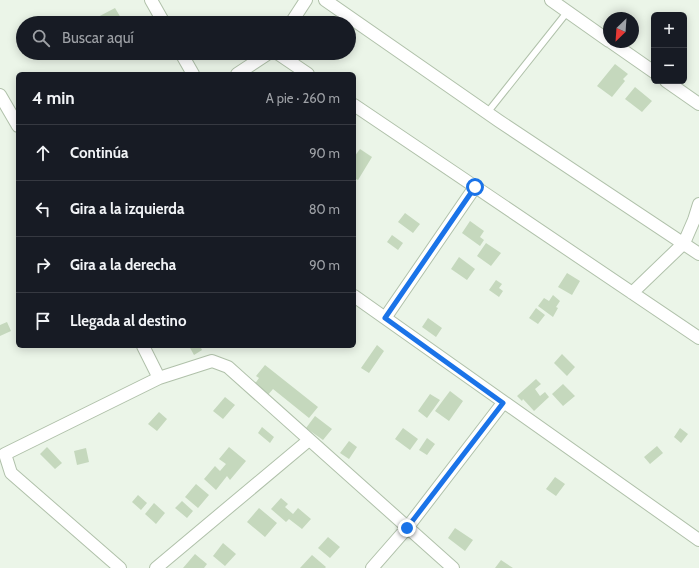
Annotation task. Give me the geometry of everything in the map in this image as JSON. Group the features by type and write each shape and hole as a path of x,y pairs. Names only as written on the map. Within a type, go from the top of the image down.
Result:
{"street":[{"path":"151,0 160,16"},
{"path":"296,16 306,0"},
{"path":"325,0 348,16"},
{"path":"551,0 603,36"},
{"path":"356,22 487,113 699,254"},
{"path":"620,48 651,70"},
{"path":"185,60 192,72"},
{"path":"240,72 258,60"},
{"path":"287,60 305,72"},
{"path":"670,84 698,103"},
{"path":"0,94 16,122"},
{"path":"356,106 699,338"},
{"path":"385,318 475,187"},
{"path":"632,293 684,243 699,204"},
{"path":"356,297 503,403 699,540"},
{"path":"144,348 159,378"},
{"path":"120,568 11,473 2,457 159,378 212,361 228,367 453,568"},
{"path":"372,568 407,528 503,403"},
{"path":"156,568 309,440"}],"lane":[{"path":"487,113 568,12"}],"building":[{"path":"115,8 120,16 100,16"},
{"path":"615,64 628,74 623,79 625,81 612,97 597,86"},
{"path":"635,87 652,101 642,112 625,99"},
{"path":"360,149 372,157 358,180 356,179 356,154"},
{"path":"405,213 420,224 413,233 398,222"},
{"path":"470,221 484,231 480,237 484,240 480,246 462,233"},
{"path":"392,235 403,243 398,250 387,242"},
{"path":"486,243 501,253 491,266 477,256"},
{"path":"459,257 475,269 467,280 451,269"},
{"path":"567,273 580,281 572,295 558,287"},
{"path":"496,280 502,284 499,288 503,291 499,297 489,290"},
{"path":"553,295 560,301 556,307 558,308 553,317 538,306 544,298 549,301"},
{"path":"536,308 545,315 538,324 529,318"},
{"path":"428,318 442,328 436,337 422,327"},
{"path":"7,322 11,331 0,336 0,325"},
{"path":"377,345 384,351 369,373 361,368"},
{"path":"190,348 201,348 202,350 194,355"},
{"path":"562,354 575,367 567,376 554,363"},
{"path":"265,365 318,407 309,418 273,389 267,396 254,385 259,378 256,376"},
{"path":"536,379 541,384 535,389 540,396 545,392 549,397 534,411 523,399 522,401 517,396"},
{"path":"563,384 575,396 563,406 552,394"},
{"path":"450,391 463,401 449,421 435,411"},
{"path":"430,394 440,400 427,418 418,411"},
{"path":"225,397 235,405 223,419 213,411"},
{"path":"159,412 167,419 157,431 148,424"},
{"path":"315,416 332,429 323,440 306,428"},
{"path":"262,427 274,437 270,443 258,433"},
{"path":"403,428 418,439 410,450 395,439"},
{"path":"680,428 688,434 681,443 674,437"},
{"path":"427,438 435,444 427,455 419,450"},
{"path":"349,441 357,447 349,459 340,453"},
{"path":"657,446 663,453 650,464 644,457"},
{"path":"47,447 62,463 55,469 40,454"},
{"path":"229,447 246,461 230,480 227,476 216,490 204,479 215,466 220,471 226,464 219,459"},
{"path":"86,448 89,462 77,465 74,451"},
{"path":"555,477 565,484 556,496 546,489"},
{"path":"196,484 209,495 198,508 185,497"},
{"path":"138,495 147,503 141,510 132,502"},
{"path":"281,498 288,504 285,507 293,514 298,508 311,519 302,529 289,519 286,522 271,509"},
{"path":"182,501 193,511 187,518 175,508"},
{"path":"154,503 165,513 156,524 145,514"},
{"path":"259,508 277,523 265,537 247,522"},
{"path":"455,528 473,540 465,551 448,538"},
{"path":"328,537 340,547 330,558 318,548"},
{"path":"223,543 236,554 225,566 213,556"},
{"path":"195,554 207,564 204,568 183,568"},
{"path":"312,555 326,567 300,568"},
{"path":"501,560 513,568 495,568"}],"route":[{"path":"407,528 503,403 385,318 475,187"}]}
